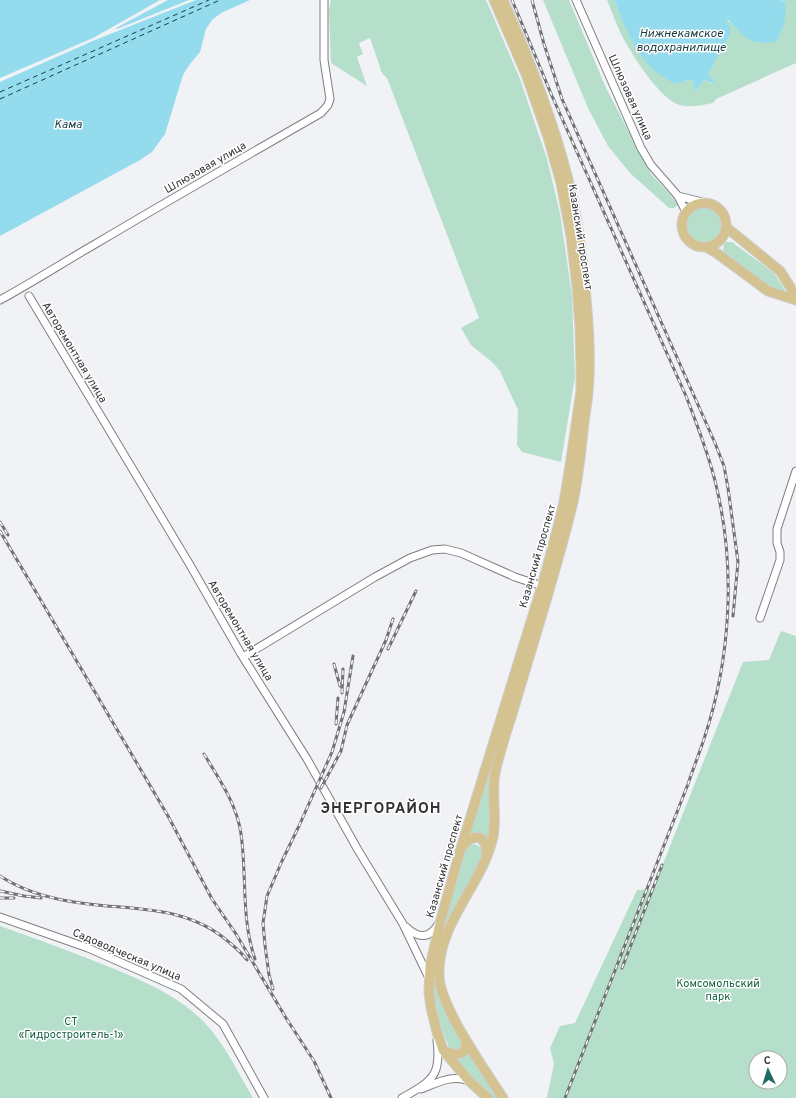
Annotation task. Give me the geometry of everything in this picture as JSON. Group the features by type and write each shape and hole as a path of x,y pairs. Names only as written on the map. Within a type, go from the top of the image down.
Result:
{"main road":[{"name":"Казанский проспект","path":"494,0 526,74 548,138 563,190 571,236 577,287 581,368 581,391 568,502 495,774 494,832 479,874 451,924 441,956 439,976 440,986 446,1003 464,1036 503,1098"},
{"name":"Казанский проспект","path":"503,0 533,72 556,134 568,181 578,235 588,326 589,368 588,391 577,482 568,502"},
{"path":"708,248 722,239 726,227 725,217 721,211 710,204 702,203 695,205 686,212 682,225 682,231 685,238 695,246 708,248 718,254 768,291 796,300"},
{"path":"726,227 780,271 793,288 796,296"},
{"name":"Казанский проспект","path":"488,1098 469,1081 444,1050 437,1032 431,1008 429,978 431,957 461,848 542,586 563,524"},
{"path":"461,848 472,837 478,837 483,841 486,847 485,859"},
{"path":"444,1050 453,1054 458,1054 464,1050 467,1044 464,1036"}],"street":[{"name":"Шлюзовая улица","path":"0,300 320,113 328,105 330,99 324,57 324,0"},
{"name":"Шлюзовая улица","path":"576,0 641,148 651,166 678,196 686,212"},
{"path":"678,196 710,204"},
{"path":"13,293 21,293 28,296 32,282"},
{"name":"Авторемонтная улица","path":"28,296 243,656 307,759 358,850 403,924 429,978"},
{"path":"760,618 780,560 780,552 777,543 777,529 796,471"},
{"path":"243,656 375,577 410,558 432,550 445,549 461,553 515,577 542,586"},
{"name":"Садоводческая улица","path":"0,917 88,948 181,989 223,1024 264,1098"},
{"path":"403,924 410,931 422,936 435,930 441,919"},
{"path":"410,1094 426,1083 436,1069 438,1056 437,1032"},
{"path":"402,1098 447,1079 456,1078 469,1081"}],"green space":[{"path":"331,0 486,0 520,79 547,159 560,213 572,296 575,377 561,462 522,452 517,445 518,410 500,371 492,362 471,345 461,328 479,318 387,78 382,73 370,38 359,43 363,54 357,57 367,86 331,63 329,10"},
{"path":"543,0 569,0 606,88 651,174 678,205 674,208 669,208 630,173 608,146 588,108"},
{"path":"607,0 614,0 641,56 675,84 688,80 693,81 695,91 704,80 715,84 707,74 731,33 727,22 785,2 780,0 796,0 796,63 716,99 713,103 692,106 679,105 664,95 642,69 623,38"},
{"path":"707,207 716,212 720,218 720,232 716,238 707,243 699,243 690,238 686,232 685,221 690,212 696,208"},
{"path":"724,242 732,242 774,273 785,290 782,292 763,284 723,252"},
{"name":"Комсомольский парк","path":"781,631 796,636 796,1098 548,1098 554,1064 550,1048 560,1026 575,1023 637,890 653,889 743,662 769,660"},
{"path":"496,752 489,841 481,833 469,834"},
{"path":"475,844 482,851 483,858 435,972 435,980 442,1004 462,1037 462,1047 457,1050 451,1050 436,1016 432,976 441,929 465,852 469,846"},
{"name":"СТ «Гидростроитель-1»","path":"0,926 98,962 171,996 193,1012 211,1030 230,1058 253,1098 0,1098"},
{"path":"469,1052 500,1098 494,1098 473,1081 456,1059 463,1058"}],"water":[{"path":"0,0 160,0 93,38 0,78"},
{"path":"168,0 189,0 117,29 116,28"},
{"name":"Кама","path":"196,0 250,0 221,13 212,20 206,29 200,52 183,75 165,134 152,152 0,236 0,82 95,40"},
{"name":"Нижнекамское водохранилище","path":"614,0 780,0 785,2 786,13 783,28 776,42 760,42 749,39 744,36 729,20 727,22 731,33 708,74 716,84 704,80 695,92 693,81 688,80 675,84 658,74 648,65 631,39"}],"ferry route":[{"path":"0,92 209,0"},
{"path":"0,99 220,0"}],"railway":[{"path":"512,0 552,96 686,396 706,451 716,485 722,516 728,580 728,612 725,645 720,677 704,739 688,784 565,1098"},
{"path":"532,0 544,44 562,99 724,466 738,562 733,616"},
{"path":"0,522 8,535"},
{"path":"0,531 168,816 212,899 236,934 286,1018 314,1061 331,1098"},
{"path":"388,649 416,591"},
{"path":"321,788 341,751 347,725 386,640 393,619"},
{"path":"273,989 269,975 263,923 267,896 332,752 344,712 353,656"},
{"path":"334,664 340,686"},
{"path":"342,693 343,669"},
{"path":"336,724 338,698"},
{"path":"204,754 227,792 239,823 243,850 246,913 255,959"},
{"path":"622,968 662,865"},
{"path":"0,876 24,889 59,899 89,904 153,910 193,920 212,930 234,947 247,960"},
{"path":"0,891 41,898"},
{"path":"0,898 14,898"}],"district":[{"name":"ЭНЕРГОРАЙОН","path":"381,808"}]}
